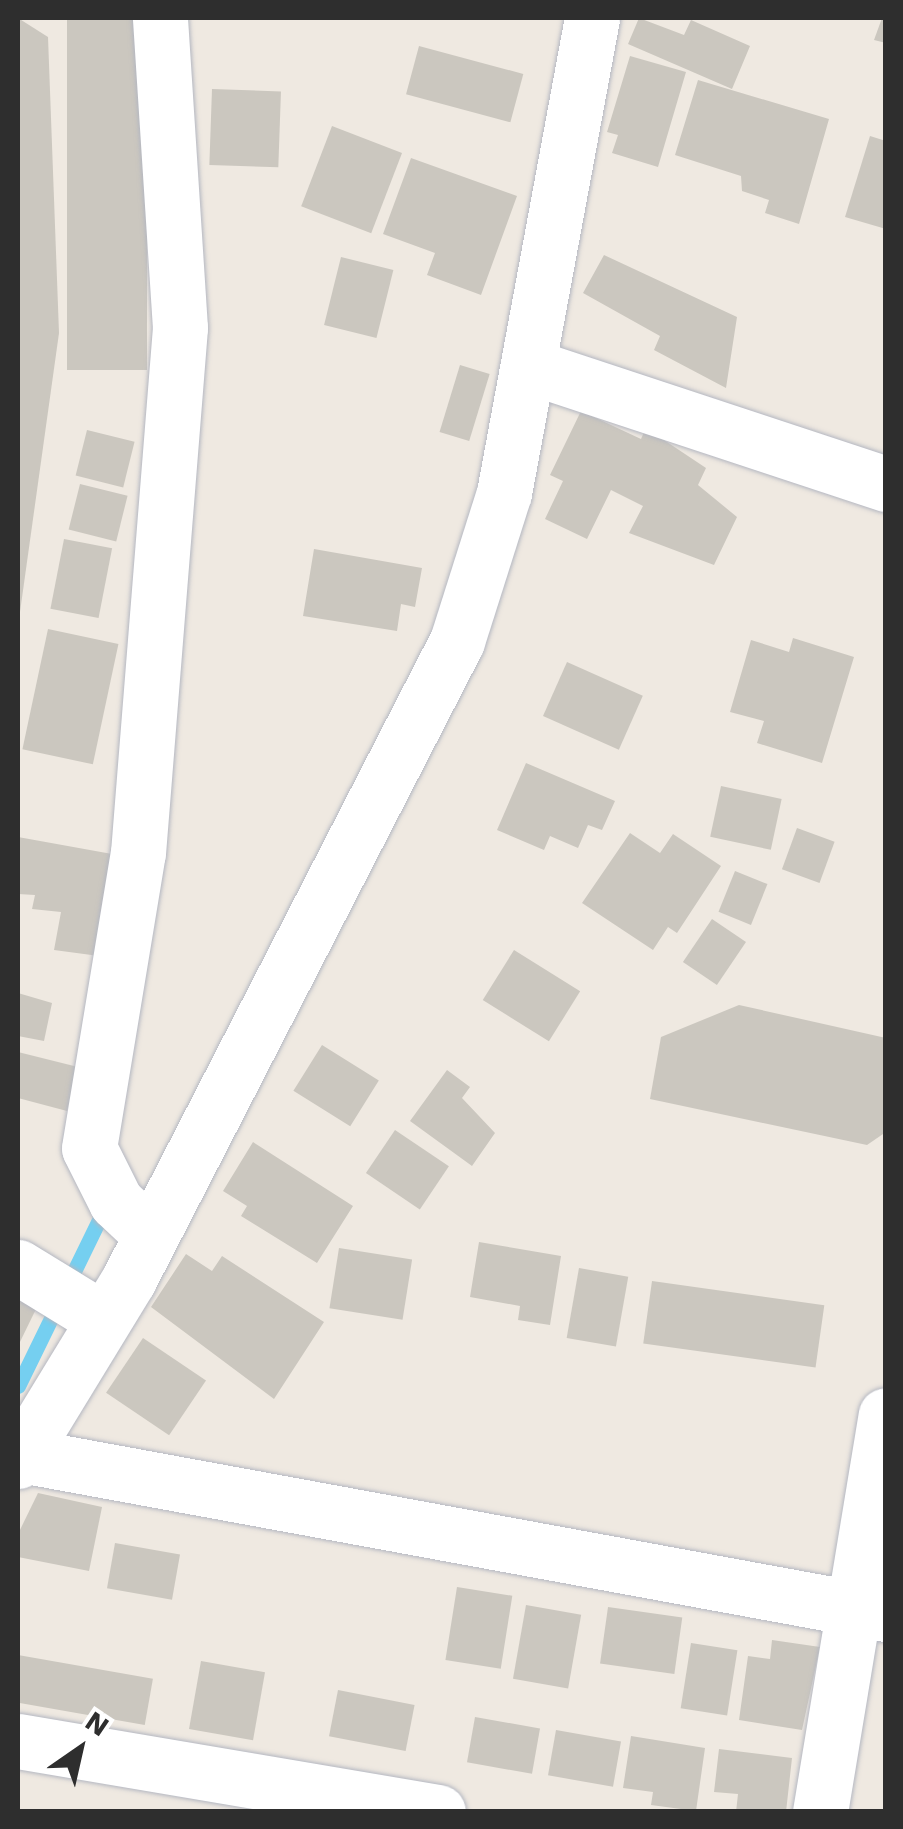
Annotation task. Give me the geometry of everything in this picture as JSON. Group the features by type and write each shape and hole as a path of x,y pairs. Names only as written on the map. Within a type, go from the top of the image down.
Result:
{"street":[{"path":"134,1219 89,1148 138,853 180,328 160,18"},
{"path":"592,18 504,493 457,641 134,1219 65,1296 19,1458 870,1612"},
{"path":"529,366 886,484"},
{"path":"820,1812 870,1612 886,1415"},
{"path":"18,1742 282,1798 438,1812"}],"building":[{"path":"18,18 48,37 59,333 20,612"},
{"path":"67,18 147,18 147,370 67,370"},
{"path":"639,18 684,35 691,20 750,46 732,89 628,44"},
{"path":"882,18 886,18 886,43 874,40"},
{"path":"419,46 523,74 510,122 406,94"},
{"path":"630,56 686,72 658,167 612,153 618,135 607,132"},
{"path":"698,80 829,119 799,224 765,213 769,200 742,191 741,176 675,155"},
{"path":"212,89 281,91 278,167 209,165"},
{"path":"332,126 402,153 371,233 301,206"},
{"path":"870,136 886,141 886,229 845,217"},
{"path":"411,158 517,196 481,295 427,275 435,253 383,234"},
{"path":"604,255 737,317 726,388 654,350 660,336 583,293"},
{"path":"341,257 393,270 376,338 324,325"},
{"path":"460,365 490,374 469,441 440,432"},
{"path":"581,411 641,439 646,428 706,468 698,485 737,517 714,565 629,533 643,506 611,490 587,539 545,519 563,481 550,475"},
{"path":"87,430 135,442 123,487 76,476"},
{"path":"80,484 128,496 116,541 69,530"},
{"path":"64,539 112,548 99,618 50,609"},
{"path":"314,549 422,568 415,607 401,604 397,631 303,616"},
{"path":"48,629 118,644 93,764 22,749"},
{"path":"793,638 854,657 822,763 757,743 764,721 730,712 751,640 789,652"},
{"path":"567,662 643,696 619,750 543,716"},
{"path":"526,763 615,801 602,830 588,825 578,848 550,836 544,850 497,830"},
{"path":"721,786 782,799 771,850 710,837"},
{"path":"797,828 835,842 820,883 782,869"},
{"path":"630,833 660,853 673,834 721,866 677,933 668,927 653,950 582,903"},
{"path":"18,837 112,854 99,956 54,950 61,912 32,909 35,895 18,894"},
{"path":"735,871 767,884 751,925 719,912"},
{"path":"712,919 746,942 717,985 683,962"},
{"path":"514,950 580,991 549,1041 483,1000"},
{"path":"18,993 52,1003 44,1041 18,1036"},
{"path":"739,1005 886,1038 886,1132 867,1145 650,1099 661,1037"},
{"path":"322,1045 379,1081 350,1126 293,1091"},
{"path":"18,1052 78,1067 67,1111 18,1098"},
{"path":"447,1070 470,1087 462,1098 495,1133 472,1166 410,1121"},
{"path":"395,1130 449,1166 420,1209 366,1173"},
{"path":"253,1142 353,1206 317,1263 241,1216 247,1206 223,1191"},
{"path":"479,1242 561,1256 550,1325 518,1320 520,1306 470,1297"},
{"path":"339,1248 412,1260 403,1320 329,1308"},
{"path":"186,1254 212,1271 222,1256 324,1322 274,1399 151,1307"},
{"path":"579,1268 628,1277 616,1347 567,1338"},
{"path":"652,1281 824,1305 816,1368 643,1343"},
{"path":"18,1296 37,1307 18,1346"},
{"path":"143,1338 206,1380 169,1435 106,1393"},
{"path":"38,1493 102,1507 89,1571 18,1557 18,1534"},
{"path":"115,1543 180,1554 172,1600 107,1588"},
{"path":"457,1587 512,1596 501,1669 445,1660"},
{"path":"526,1605 581,1615 568,1689 513,1679"},
{"path":"608,1607 682,1617 674,1674 600,1663"},
{"path":"772,1640 820,1647 802,1730 739,1720 748,1656 770,1659"},
{"path":"691,1643 737,1650 727,1716 681,1708"},
{"path":"18,1655 153,1679 145,1725 18,1703"},
{"path":"201,1661 265,1672 253,1740 189,1729"},
{"path":"338,1690 415,1705 406,1751 329,1736"},
{"path":"475,1717 540,1728 532,1774 467,1762"},
{"path":"556,1730 621,1741 613,1787 548,1775"},
{"path":"631,1736 705,1748 696,1811 651,1805 653,1792 623,1788"},
{"path":"719,1749 792,1758 786,1812 736,1812 738,1794 714,1792"}],"waterway":[{"path":"18,1386 105,1208"}]}
